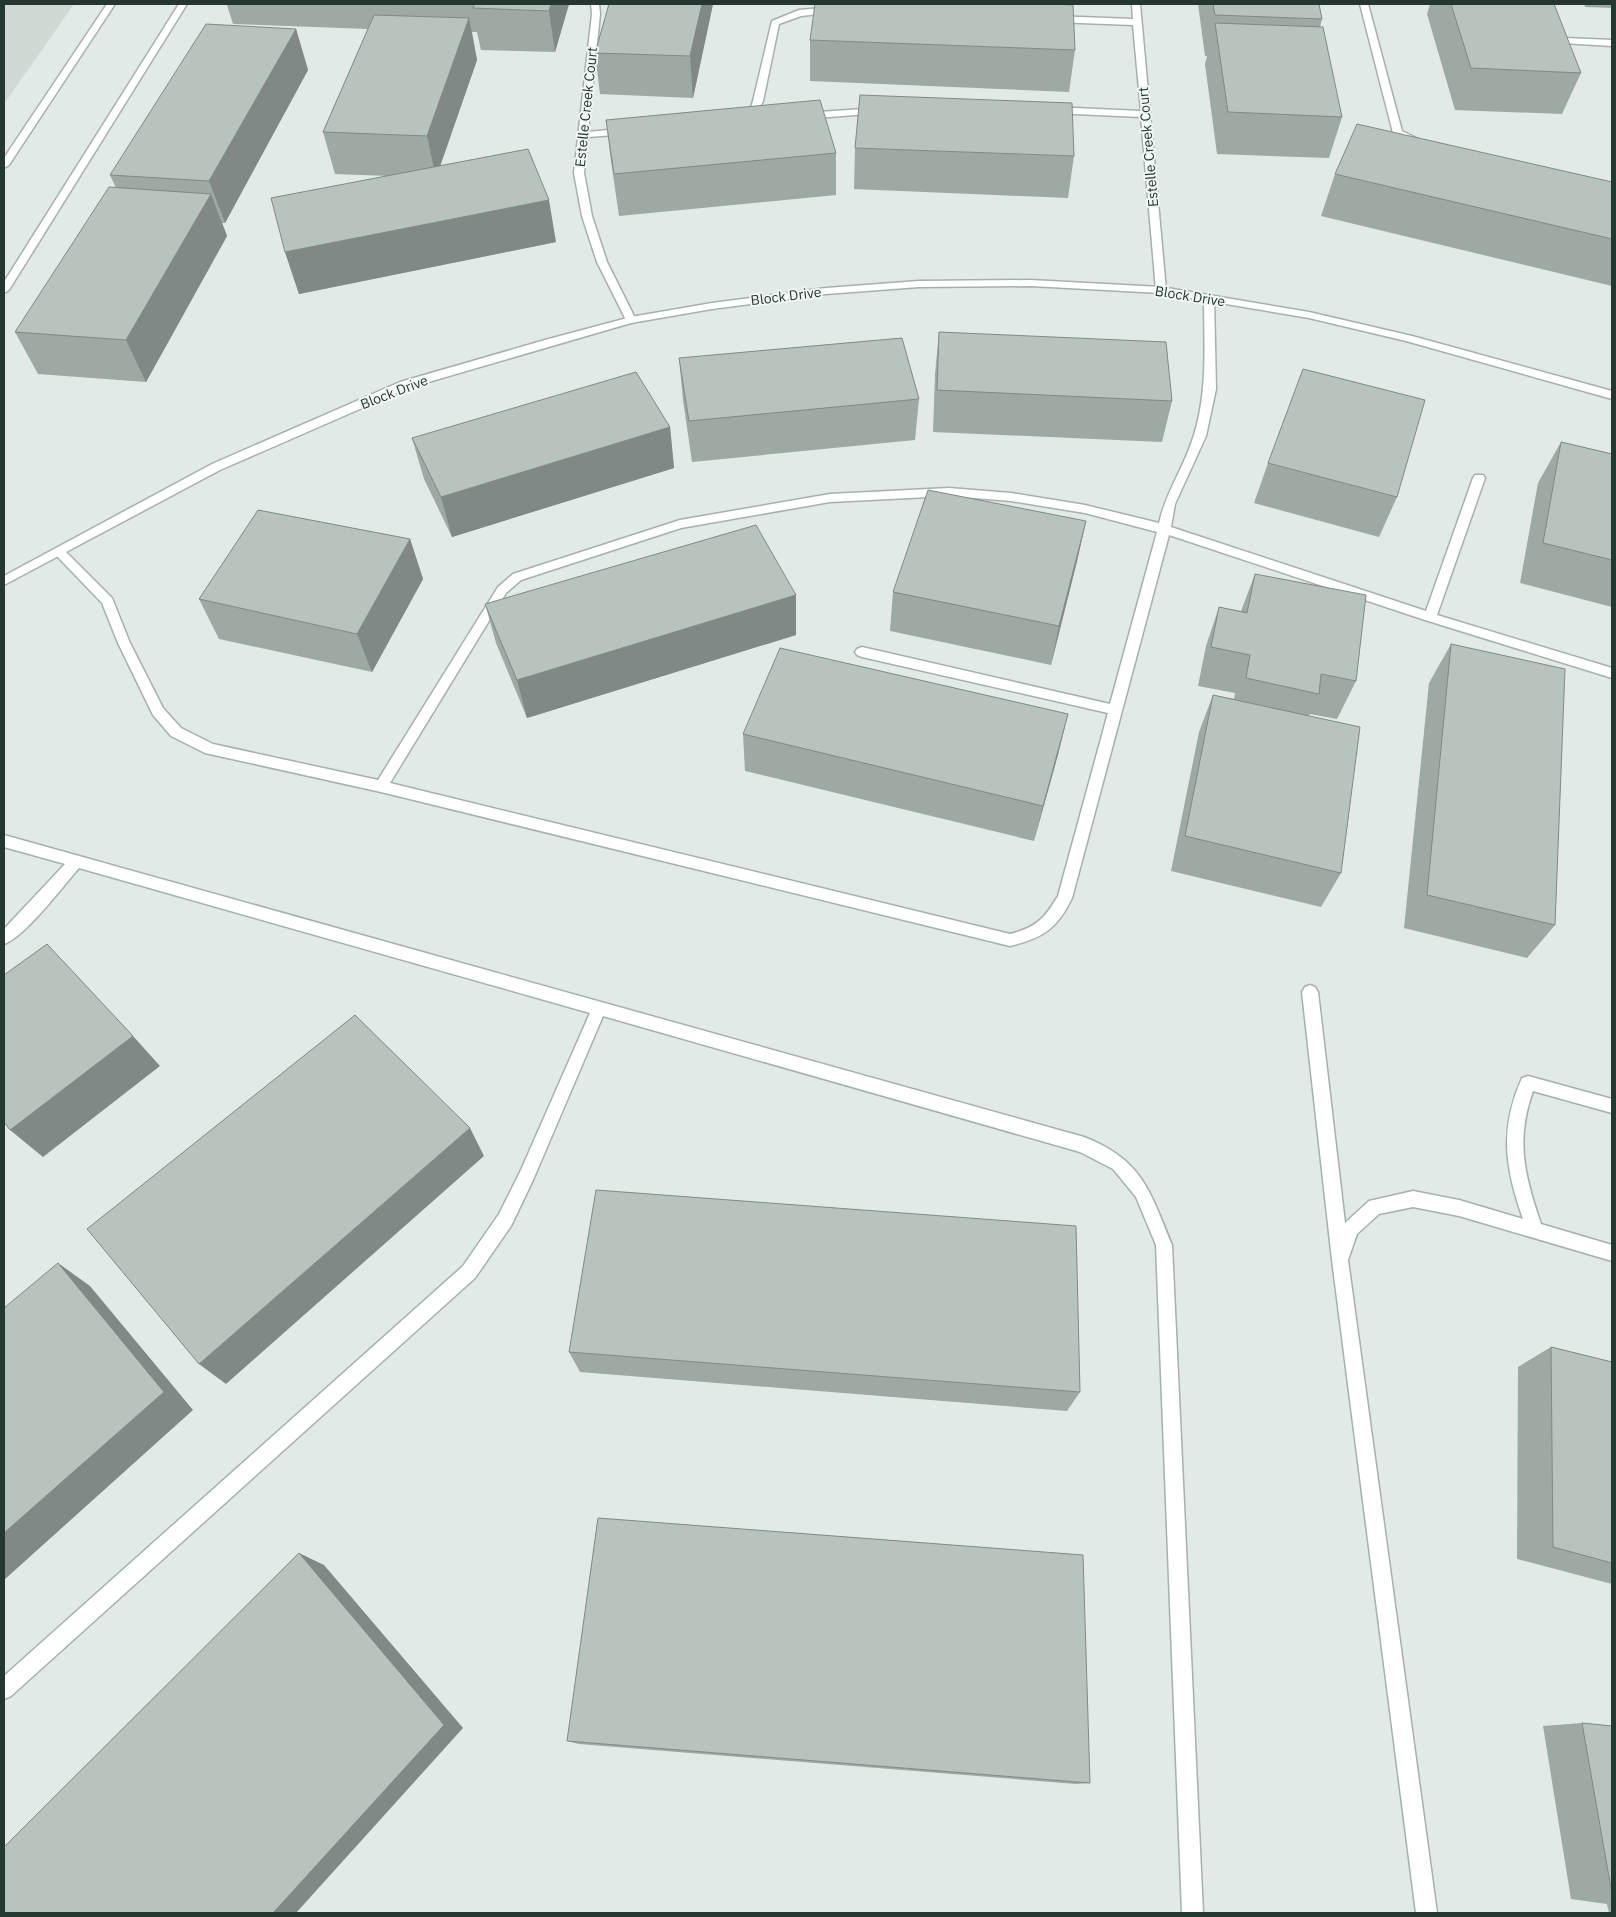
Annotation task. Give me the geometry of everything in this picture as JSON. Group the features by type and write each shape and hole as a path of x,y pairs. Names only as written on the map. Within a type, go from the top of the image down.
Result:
{"street":[{"path":"4,165 112,4"},
{"path":"4,290 183,4"},
{"name":"Estelle Creek Court","path":"595,4 596,14 579,173 587,216 602,262 631,320"},
{"name":"Estelle Creek Court","path":"1136,4 1161,290"},
{"path":"1364,4 1398,133 1426,146"},
{"path":"762,120 737,121 754,111 758,101 775,22 799,12 816,10 848,11"},
{"path":"1040,18 1137,22"},
{"path":"1566,41 1612,43"},
{"path":"791,117 888,110"},
{"path":"1041,110 1146,114"},
{"path":"583,135 643,130"},
{"name":"Block Drive","path":"4,581 216,467 404,386 549,342 631,320 712,306 816,292 919,284 1031,283 1161,290 1309,316 1408,338 1612,395"},
{"path":"59,552 108,601 124,643 158,711 176,732 210,749 382,786 1010,940 1035,934 1049,922 1065,898 1164,529 1169,504 1200,436 1210,389 1209,298"},
{"path":"1430,617 1479,478"},
{"path":"382,786 502,590 516,577 680,524 830,498 949,492 1011,497 1086,509 1164,529 1430,617 1612,673"},
{"path":"862,652 1116,710"},
{"path":"4,841 1084,1145 1118,1164 1142,1192 1164,1245 1193,1913"},
{"path":"4,938 18,926 76,861"},
{"path":"1310,992 1340,1260 1427,1913"},
{"path":"4,1689 469,1272 505,1220 599,1009"},
{"path":"1535,1230 1517,1179 1513,1138 1520,1104 1528,1083 1612,1106"},
{"path":"1340,1260 1350,1229 1375,1207 1413,1199 1458,1208 1612,1253"}],"shaded area":[{"path":"4,4 74,4 4,104"}],"building":[{"path":"475,4 551,4 549,11 473,8"},
{"path":"609,4 702,4 690,56 595,53"},
{"path":"815,4 1073,5 1075,50 810,40"},
{"path":"1213,4 1319,4 1322,19 1215,15"},
{"path":"1451,4 1554,4 1581,73 1471,68"},
{"path":"374,15 469,18 427,136 323,132"},
{"path":"1215,23 1323,27 1342,117 1228,112"},
{"path":"206,24 296,29 209,181 110,175"},
{"path":"860,95 1072,103 1074,156 855,148"},
{"path":"820,100 836,153 614,174 606,120"},
{"path":"1357,124 1612,182 1612,239 1335,174"},
{"path":"528,149 549,200 285,252 271,198"},
{"path":"109,187 211,194 126,340 15,332"},
{"path":"939,332 1166,342 1172,401 937,390"},
{"path":"902,338 919,399 689,421 679,358"},
{"path":"1303,369 1425,400 1397,497 1268,463"},
{"path":"636,372 670,427 441,497 412,438"},
{"path":"1561,442 1612,454 1612,560 1543,543"},
{"path":"928,490 1086,521 1059,626 893,592"},
{"path":"258,510 410,539 357,634 199,599"},
{"path":"756,525 796,595 517,680 485,604"},
{"path":"1255,574 1366,595 1356,681 1321,674 1319,694 1246,678 1250,655 1211,647 1219,607 1247,613"},
{"path":"1451,644 1565,669 1555,925 1427,895"},
{"path":"780,648 1068,714 1043,806 743,734"},
{"path":"1213,695 1360,727 1341,873 1185,836"},
{"path":"47,944 133,1036 10,1130 4,1122 4,975"},
{"path":"355,1015 470,1128 199,1364 87,1229"},
{"path":"596,1190 1076,1226 1080,1392 569,1352"},
{"path":"58,1263 164,1392 4,1533 4,1308"},
{"path":"1551,1347 1612,1362 1612,1563 1553,1547"},
{"path":"598,1518 1083,1555 1090,1783 567,1741"},
{"path":"299,1553 444,1725 273,1913 4,1913 4,1847"},
{"path":"1582,1723 1612,1726 1612,1894"}]}
